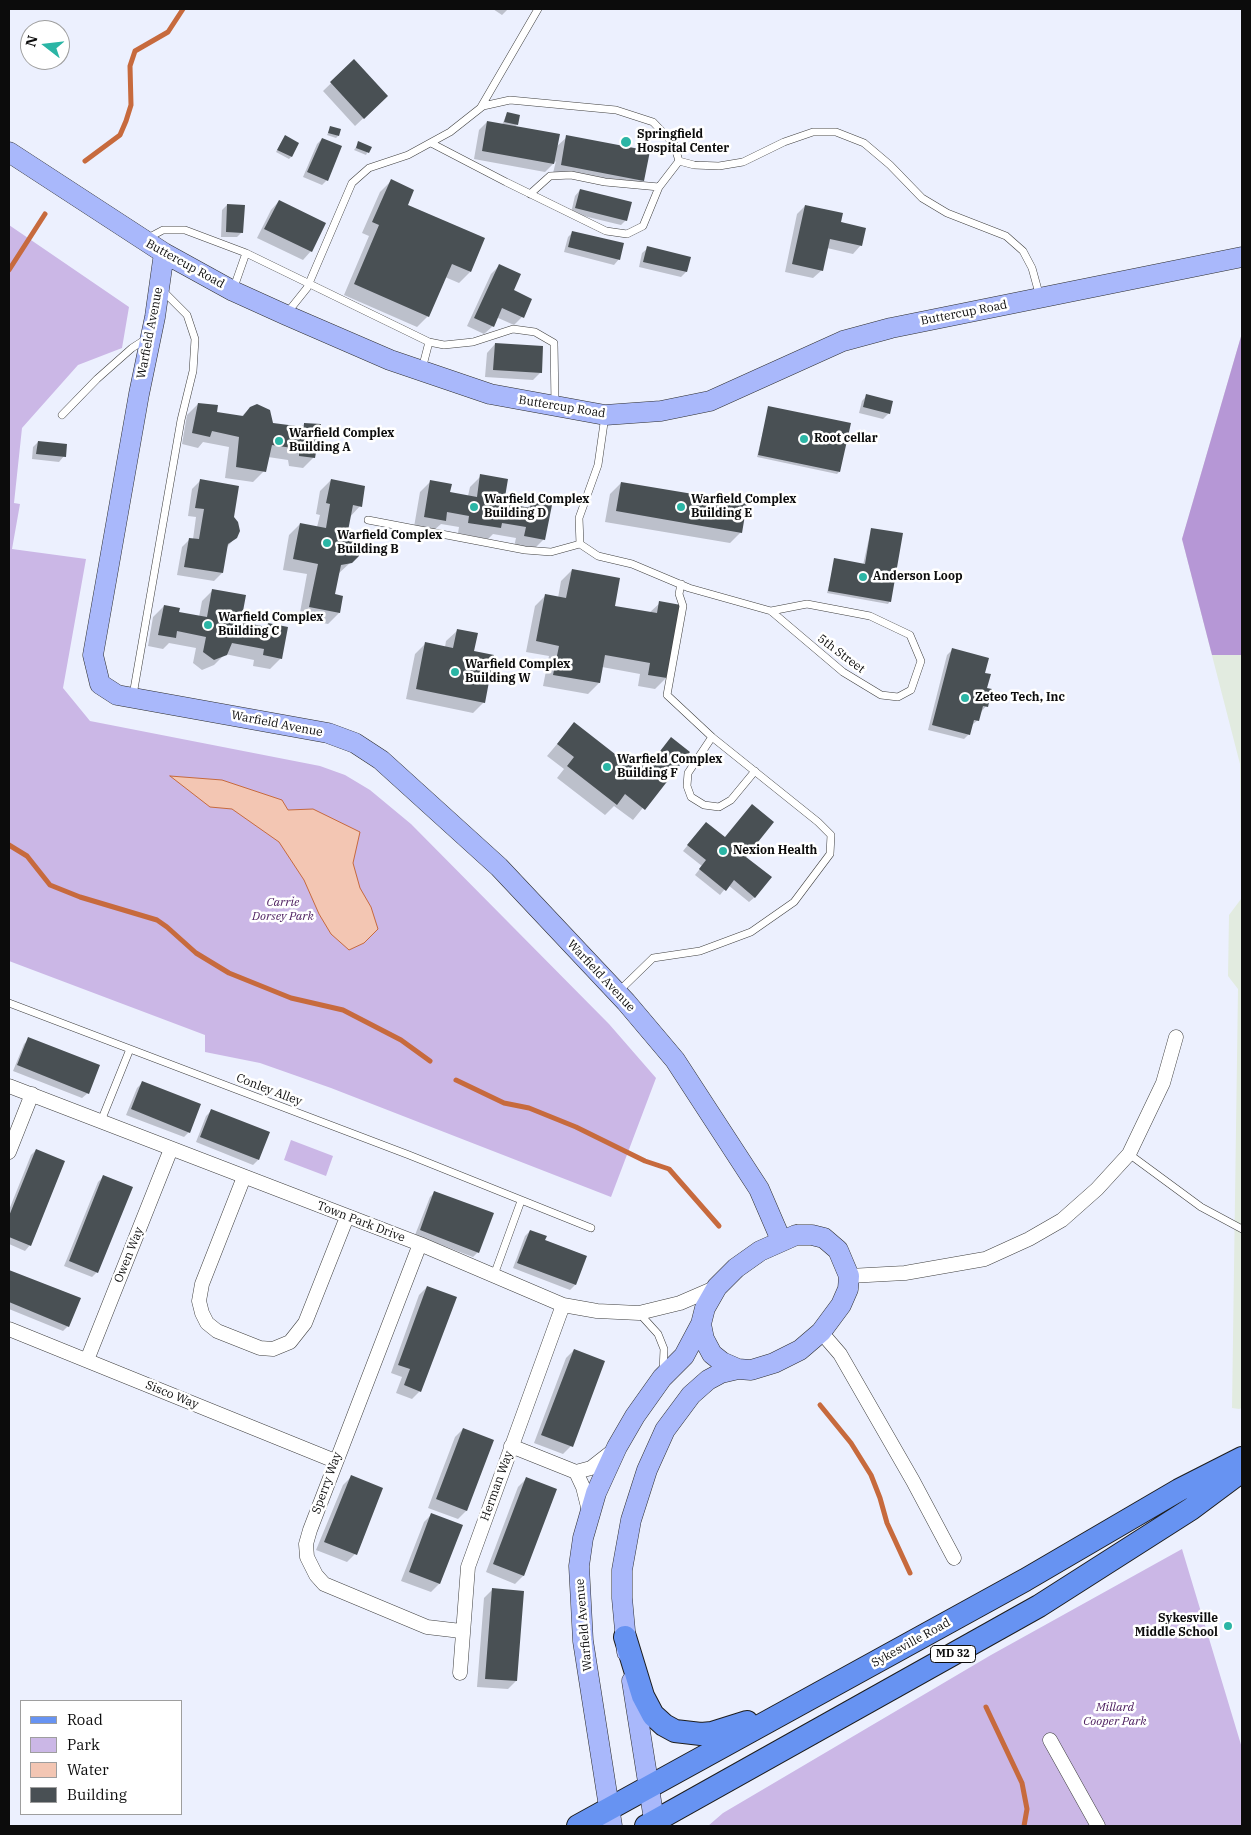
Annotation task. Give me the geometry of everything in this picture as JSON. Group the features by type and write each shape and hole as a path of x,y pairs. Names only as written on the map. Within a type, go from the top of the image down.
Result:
{"main road":[{"name":"Sykesville Road","path":"578,1826 610,1817 649,1787 1025,1580 1180,1490 1242,1458"},
{"name":"MD 32","path":"652,1825 1039,1606 1191,1509 1242,1471"},
{"path":"625,1637 643,1696 652,1715 675,1731 689,1734 712,1733 798,1706"}],"street":[{"name":"Buttercup Road","path":"9,152 164,253 233,291 286,316 422,372 490,394 605,415 661,411 710,401 843,341 900,326 1242,257"},
{"name":"Warfield Avenue","path":"164,253 151,337 92,655 100,684 117,695 303,728 355,743 382,760 499,868 617,993 675,1060 759,1188 781,1240"},
{"path":"849,1276 905,1274 985,1259 1029,1239 1062,1220 1096,1189 1129,1154 1164,1083 1176,1037"},
{"name":"Town Park Drive","path":"9,1086 420,1244 563,1305 598,1312 639,1313 680,1303 718,1287"},
{"path":"9,1152 32,1094"},
{"name":"Owen Way","path":"87,1360 171,1149"},
{"path":"244,1177 202,1284 199,1301 207,1323 226,1334 260,1348 273,1349 290,1342 298,1335 305,1323 347,1216"},
{"path":"796,1235 812,1235 824,1238 838,1250 849,1276 848,1289 841,1305 821,1332 800,1350 774,1364 751,1370 738,1369 722,1362 712,1354 704,1339 702,1324 705,1308 718,1287 736,1268 760,1251 781,1240 796,1235"},
{"name":"Sperry Way","path":"420,1244 335,1461 306,1544 307,1557 316,1575 324,1584 427,1627 462,1631"},
{"name":"Herman Way","path":"460,1673 468,1567 563,1305"},
{"name":"Warfield Avenue","path":"610,1817 583,1641 579,1600 579,1566 590,1512 617,1447 635,1416 662,1378 684,1356 702,1324"},
{"name":"Sisco Way","path":"9,1329 335,1461"},
{"path":"821,1332 840,1354 913,1480 954,1558"},
{"path":"652,1825 649,1787 625,1637 622,1598 625,1546 636,1498 665,1430 691,1395 708,1380 720,1374 738,1369"},
{"path":"511,1446 576,1472 591,1468 617,1447"},
{"path":"576,1472 583,1487 590,1512"},
{"path":"1050,1740 1098,1826"}],"lane":[{"path":"286,316 308,284 352,182 369,168 408,155 431,143 450,132 481,108 538,9"},
{"path":"481,108 510,100 616,110 653,122 674,144 679,161"},
{"path":"679,161 694,165 718,166 743,162 784,142 813,132 836,132 864,143 890,165 922,198 947,213 1006,236 1023,251 1032,268 1040,298"},
{"path":"431,143 606,231 627,234 643,226 659,187 679,161"},
{"path":"530,194 550,176 571,175 605,182 659,187"},
{"path":"143,240 163,230 185,230 246,253 429,342 444,346 473,342 513,329 535,332 554,343 555,407"},
{"path":"233,291 246,253"},
{"path":"133,698 181,420 192,371 195,339 187,315 159,288"},
{"path":"62,415 132,348 151,337"},
{"path":"422,372 429,342"},
{"path":"368,520 525,550 550,552 580,544 579,518 598,465 605,415"},
{"name":"5th Street","path":"580,544 598,556 632,564 681,584 771,611 843,672 881,695 898,697 911,690 921,662 910,635 870,616 807,604 771,611"},
{"path":"617,993 653,958 700,951 751,932 794,902 830,854 831,835 818,822 712,736 667,695 683,606 679,594 681,584"},
{"path":"712,736 688,773 687,786 691,797 704,805 719,807 731,800 754,771"},
{"name":"Conley Alley","path":"9,1003 591,1228"},
{"path":"101,1121 130,1049"},
{"path":"1129,1154 1201,1206 1242,1229"},
{"path":"494,1275 521,1201"},
{"path":"639,1313 658,1334 664,1349 662,1378"}],"shaded area":[{"path":"1242,333 1242,1408 1239,1409 1232,1408 1238,989 1228,976 1229,915 1241,899 1240,764 1182,539"},
{"path":"1242,333 1242,655 1212,655 1182,539"}],"green space":[{"name":"Carrie Dorsey Park","path":"9,225 129,307 122,348 78,365 22,428 14,503 20,504 12,549 86,559 63,688 90,721 320,766 345,775 370,790 411,824 609,1024 656,1078 611,1197 331,1088 260,1063 205,1052 205,1035 9,961"},
{"path":"291,1140 333,1156 326,1176 284,1160"},
{"name":"Millard Cooper Park","path":"1182,1549 1242,1748 1242,1826 708,1826 723,1813 991,1655"}],"water":[{"path":"170,776 222,780 282,800 288,810 313,809 360,832 353,863 360,888 371,907 378,929 364,943 349,950 331,934 319,914 304,880 279,842 232,809 210,807"}],"building":[{"path":"354,59 388,96 364,119 330,82"},
{"path":"507,112 520,115 518,125 504,122"},
{"path":"487,121 560,134 554,164 482,151"},
{"path":"330,126 341,129 339,136 328,133"},
{"path":"285,135 299,143 292,157 277,150"},
{"path":"566,135 650,151 644,181 561,165"},
{"path":"322,138 342,146 328,181 307,172"},
{"path":"358,141 372,147 369,153 356,148"},
{"path":"391,179 414,190 408,205 485,238 471,272 452,264 429,317 354,284 379,225 372,222"},
{"path":"580,189 632,202 627,221 575,208"},
{"path":"279,200 326,223 312,252 264,229"},
{"path":"227,204 245,205 243,233 226,232"},
{"path":"805,205 843,213 841,222 866,228 862,246 830,239 823,271 792,264"},
{"path":"572,231 624,243 620,260 568,247"},
{"path":"647,246 691,257 687,272 643,262"},
{"path":"499,264 521,274 514,290 532,299 524,318 502,308 494,327 474,318"},
{"path":"495,343 543,346 542,373 493,370"},
{"path":"866,394 893,401 890,414 863,407"},
{"name":"Warfield Complex Building A","path":"198,403 218,405 217,412 243,416 250,407 257,404 270,410 273,423 304,427 304,423 321,424 315,458 299,456 299,449 272,445 266,472 236,467 239,437 212,431 210,437 192,433"},
{"name":"Root cellar","path":"768,406 851,423 840,472 758,455"},
{"path":"38,441 67,444 66,457 36,454"},
{"name":"Warfield Complex Building D","path":"480,474 508,479 504,503 530,508 531,502 552,505 545,540 524,536 526,527 502,523 501,528 468,523 469,516 447,512 446,521 424,517 430,480 452,484 450,492 477,497"},
{"path":"200,479 239,486 234,517 238,522 240,531 237,538 228,544 223,573 184,567 189,538 199,539 204,509 195,508"},
{"name":"Warfield Complex Building B","path":"331,479 365,486 362,507 353,505 347,536 356,540 360,546 359,556 352,563 341,565 335,594 343,596 340,613 309,607 318,564 293,559 300,523 326,528 330,504 326,503"},
{"name":"Warfield Complex Building E","path":"621,482 747,503 742,533 616,511"},
{"name":"Anderson Loop","path":"871,528 903,533 891,602 828,591 834,558 865,564"},
{"path":"572,569 620,578 615,606 657,613 659,601 681,605 667,678 648,675 650,663 605,655 600,683 553,675 559,646 536,641 545,594 566,598"},
{"name":"Warfield Complex Building C","path":"212,589 246,595 241,622 267,627 268,623 288,627 282,659 263,655 264,649 232,643 227,655 214,660 203,652 206,637 177,631 176,638 158,635 164,605 180,608 179,612 207,617"},
{"name":"Warfield Complex Building W","path":"457,629 478,633 474,651 494,655 485,703 416,689 425,642 453,648"},
{"name":"Zeteo Tech, Inc","path":"952,648 989,658 985,673 991,674 987,688 992,689 988,707 983,706 979,721 974,720 970,735 932,725"},
{"name":"Warfield Complex Building F","path":"574,722 629,765 634,759 647,768 671,737 690,752 645,810 625,794 617,805 567,766 574,757 557,744"},
{"name":"Nexion Health","path":"752,804 774,822 746,857 772,877 755,898 734,880 726,891 699,869 706,860 687,845 706,822 725,837"},
{"path":"28,1037 100,1065 89,1094 17,1065"},
{"path":"142,1081 201,1104 190,1133 131,1109"},
{"path":"211,1109 270,1132 259,1160 200,1137"},
{"path":"36,1149 65,1161 31,1246 9,1237 9,1216"},
{"path":"103,1175 133,1187 98,1273 69,1261"},
{"path":"434,1191 494,1213 479,1253 420,1230"},
{"path":"530,1230 547,1236 545,1240 587,1256 576,1285 517,1263"},
{"path":"9,1270 81,1298 69,1327 9,1302"},
{"path":"427,1286 457,1297 421,1392 404,1385 410,1369 398,1365"},
{"path":"574,1349 605,1361 573,1447 541,1435"},
{"path":"463,1428 494,1440 467,1511 436,1499"},
{"path":"351,1475 383,1488 357,1555 324,1542"},
{"path":"526,1477 557,1489 524,1576 493,1564"},
{"path":"431,1513 463,1525 440,1584 409,1572"},
{"path":"492,1588 524,1591 517,1681 485,1679"}],"waterway":[{"path":"85,161 120,135 131,105 130,66 135,51 168,32 183,9"},
{"path":"9,270 45,214"},
{"path":"9,845 27,856 50,885 80,897 157,920 196,953 229,973 291,998 343,1010 401,1040 430,1061"},
{"path":"456,1080 504,1103 529,1108 576,1127 645,1161 669,1169 719,1226"},
{"path":"820,1405 851,1443 871,1475 887,1523 910,1573"},
{"path":"986,1707 1022,1783 1027,1809 1024,1826"}],"place":[{"name":"Springfield Hospital Center","path":"626,142"},
{"name":"Root cellar","path":"804,439"},
{"name":"Warfield Complex Building A","path":"279,441"},
{"name":"Warfield Complex Building D","path":"474,507"},
{"name":"Warfield Complex Building E","path":"681,507"},
{"name":"Warfield Complex Building B","path":"327,543"},
{"name":"Anderson Loop","path":"863,577"},
{"name":"Warfield Complex Building C","path":"208,625"},
{"name":"Warfield Complex Building W","path":"455,672"},
{"name":"Zeteo Tech, Inc","path":"965,698"},
{"name":"Warfield Complex Building F","path":"607,767"},
{"name":"Nexion Health","path":"723,851"},
{"name":"Sykesville Middle School","path":"1228,1626"}]}
